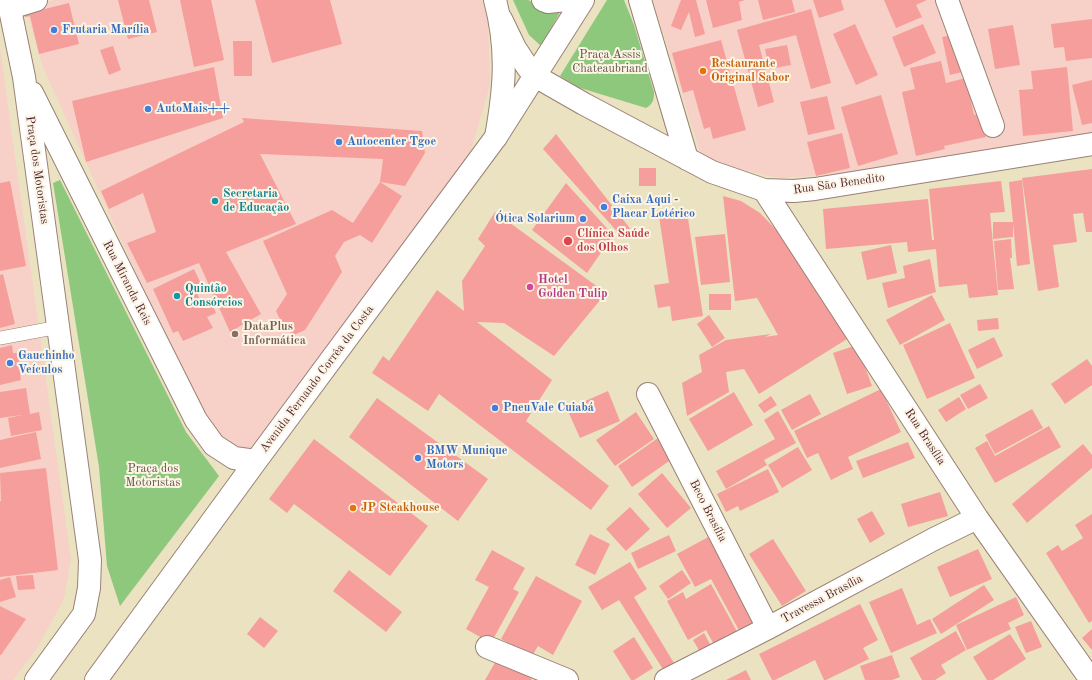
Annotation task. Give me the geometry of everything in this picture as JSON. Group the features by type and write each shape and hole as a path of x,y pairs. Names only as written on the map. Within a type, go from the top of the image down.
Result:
{"street":[{"path":"6,7 36,0"},
{"path":"543,0 548,2 566,0"},
{"name":"Avenida Fernando Corrêa da Costa","path":"96,680 496,137 583,0"},
{"path":"640,0 687,159"},
{"path":"947,0 993,126"},
{"name":"Praça dos Motoristas","path":"6,7 24,77 90,560 89,588 82,618 36,680"},
{"path":"496,137 505,76 505,49 498,8"},
{"name":"Rua São Benedito","path":"498,8 522,61 535,76 584,104 712,172 764,190 794,191 815,189 1092,144"},
{"name":"Rua Miranda Reis","path":"24,77 196,420 214,445 234,458 256,461"},
{"name":"Rua Brasília","path":"764,190 977,518 1091,680"},
{"name":"Beco Brasília","path":"648,394 768,628"},
{"name":"Travessa Brasília","path":"666,680 977,518"},
{"path":"487,647 567,680"}],"lane":[{"path":"0,338 59,327"}],"shaded area":[{"path":"55,0 482,0 488,21 490,85 467,164 249,453 230,454 183,377 42,65 26,8"},
{"path":"653,0 1092,0 1092,136 868,172 780,178 715,164 700,152"},
{"path":"0,48 71,559 64,599 36,650 13,680 0,680"}],"green space":[{"path":"513,0 528,0 537,4 563,7 541,46 529,35"},
{"name":"Praça Assis Chateaubriand","path":"607,0 624,0 634,25 654,92 653,102 646,108 577,87 560,76"},
{"name":"Praça dos Motoristas","path":"60,180 186,432 219,476 120,606 107,566 99,467 53,183"}],"building":[{"path":"118,0 149,0 157,32 128,39"},
{"path":"180,0 211,0 224,60 194,67"},
{"path":"255,0 330,0 342,44 272,63"},
{"path":"681,0 696,0 705,34 695,37 689,12 681,30 671,26"},
{"path":"706,0 745,0 739,2 742,20 713,28"},
{"path":"758,0 792,0 795,12 763,20"},
{"path":"813,0 841,0 844,10 819,18"},
{"path":"884,0 927,0 916,5 922,17 896,28"},
{"name":"Frutaria Marília","path":"69,3 79,44 39,54 30,16 25,17 24,14"},
{"path":"811,9 831,83 811,89 796,35 759,45 774,102 758,107 737,30"},
{"path":"1092,19 1092,58 1066,61 1064,47 1054,48 1051,24"},
{"path":"855,24 878,75 856,85 833,34"},
{"path":"923,24 936,53 904,67 892,37"},
{"path":"1013,25 1020,65 995,69 988,29"},
{"path":"958,34 966,71 950,75 942,37"},
{"name":"Restaurante Original Sabor","path":"721,40 746,130 713,139 710,127 704,129 693,90 683,93 672,53"},
{"path":"233,41 252,41 252,76 234,76"},
{"path":"787,45 791,65 769,69 765,49"},
{"path":"113,46 121,70 109,75 100,50"},
{"path":"941,61 946,83 966,78 974,115 981,113 986,137 944,146 945,149 916,156 902,92 915,89 910,68"},
{"name":"AutoMais++","path":"214,67 223,118 86,162 72,101"},
{"path":"1067,67 1073,131 1023,136 1019,90 1033,89 1031,71"},
{"path":"1092,80 1092,123 1082,125 1072,85"},
{"path":"881,95 898,154 858,166 841,107"},
{"path":"827,96 835,129 808,135 800,102"},
{"name":"Secretaria de Educação","path":"242,118 422,131 425,153 405,186 380,182 383,159 260,154 296,224 226,252 261,314 230,332 199,263 147,283 127,243 156,232 143,193 109,209 101,191 244,122"},
{"path":"842,133 850,168 816,176 807,142"},
{"name":"Caixa Aqui - Placar Lotérico","path":"556,134 632,231 623,238 543,149"},
{"path":"639,168 656,168 656,186 639,186"},
{"path":"1092,169 1092,232 1086,232 1083,213 1073,214 1077,242 1053,245 1059,287 1038,291 1022,178"},
{"path":"1022,180 1030,264 1017,266 1013,223 1013,237 993,239 993,222 1013,222 1009,182"},
{"path":"10,181 26,266 0,271 0,183"},
{"path":"1001,181 1005,212 990,213 998,295 969,298 967,284 939,287 936,249 908,252 907,242 826,249 823,209 928,199 932,240 934,240 929,189"},
{"path":"380,182 402,196 372,243 360,235 344,242 335,256 342,272 305,330 294,335 284,328 276,311 287,294 263,241 332,210 353,223"},
{"path":"566,183 613,235 587,273 532,230"},
{"path":"723,196 741,201 760,213 786,240 847,339 759,394 744,369 726,372 729,392 687,416 682,383 702,372 699,355 726,340 771,334 765,337 778,335 757,298 735,301"},
{"path":"495,212 606,293 554,356 504,323 477,322 552,380 526,421 609,486 591,510 439,394 428,411 372,373 383,356 389,361 437,290 464,311 462,281 485,246 478,239"},
{"path":"687,212 703,316 672,321 670,306 658,308 654,285 669,283 659,216"},
{"path":"725,234 730,282 701,285 695,237"},
{"path":"1011,239 1012,258 1010,258 1014,289 998,290 994,241"},
{"path":"891,245 897,273 867,280 861,252"},
{"path":"930,259 936,292 888,308 882,283 905,278 903,266"},
{"name":"Quintão Consórcios","path":"194,269 201,284 194,287 203,306 211,302 216,313 207,317 213,328 183,341 178,331 173,333 153,289"},
{"name":"Gauchinho Veículos","path":"3,274 15,324 0,328 0,275"},
{"path":"709,294 731,294 731,310 709,310"},
{"path":"932,295 945,320 900,345 886,320"},
{"path":"709,315 725,338 712,347 697,324"},
{"path":"998,318 999,329 978,331 977,320"},
{"path":"950,323 975,378 927,399 903,345"},
{"path":"994,337 1003,356 977,369 968,350"},
{"name":"Gauchinho Veículos","path":"12,345 13,353 17,353 22,373 20,373 21,380 0,385 0,348"},
{"path":"857,345 872,386 847,394 833,353"},
{"path":"1087,359 1092,366 1092,385 1065,404 1051,384"},
{"path":"980,384 988,398 968,409 960,395"},
{"path":"26,388 30,414 39,412 42,430 11,436 8,418 22,415 0,418 0,392"},
{"path":"881,389 901,432 848,457 853,469 831,480 818,453 807,458 794,431"},
{"path":"608,391 620,421 580,438 567,409"},
{"path":"734,392 753,425 708,451 689,419"},
{"path":"810,394 821,414 792,430 781,410"},
{"path":"771,396 777,405 764,413 758,405"},
{"path":"959,397 966,409 946,422 938,410"},
{"name":"BMW Munique Motors","path":"377,398 488,479 458,521 349,437"},
{"path":"1032,409 1043,428 995,454 985,435"},
{"path":"778,411 796,443 764,460 767,465 726,489 716,471 775,439 764,420"},
{"path":"636,412 654,439 615,466 596,440"},
{"path":"1049,426 1061,447 995,483 975,448 987,441 995,456"},
{"path":"36,432 41,459 0,468 0,440"},
{"path":"658,438 672,459 632,487 618,466"},
{"name":"JP Steakhouse","path":"314,439 428,526 390,576 294,504 287,513 269,499"},
{"path":"908,442 915,458 863,478 856,461"},
{"path":"1083,444 1092,455 1092,468 1027,523 1012,504"},
{"path":"798,447 812,470 782,488 768,465"},
{"path":"46,468 58,570 0,577 0,473"},
{"path":"768,469 779,492 740,511 738,506 726,512 717,494"},
{"path":"662,473 691,508 667,528 638,494"},
{"path":"940,492 948,516 908,527 901,504"},
{"path":"630,507 650,529 626,551 606,529"},
{"path":"872,511 885,534 870,543 857,519"},
{"path":"1092,514 1092,621 1089,623 1046,553 1058,545 1062,551 1083,538 1075,525"},
{"path":"590,534 610,544 595,575 575,565"},
{"path":"669,535 676,551 638,569 631,553"},
{"path":"712,535 760,623 741,634 711,579 695,587 677,554"},
{"path":"773,539 806,591 782,606 749,554"},
{"path":"978,549 992,579 950,597 937,567"},
{"path":"492,550 525,568 513,589 519,592 491,643 466,629 489,587 475,580"},
{"path":"630,562 647,589 634,597 677,668 666,674 619,600 602,610 588,587"},
{"path":"349,570 402,612 386,632 333,591"},
{"path":"682,570 691,583 668,599 659,586"},
{"path":"33,575 35,589 18,590 16,576"},
{"path":"536,576 582,601 553,655 538,646 532,656 501,639"},
{"path":"10,577 16,597 0,602 0,580"},
{"path":"711,584 740,637 717,650 706,630 688,640 667,601 683,592 686,599"},
{"path":"984,585 994,600 941,634 932,619"},
{"path":"902,588 917,625 930,619 937,633 891,653 869,602"},
{"path":"1016,597 1024,615 1008,623 1011,629 967,650 956,625"},
{"path":"860,604 878,640 863,648 869,659 826,680 824,680 815,660 775,680 772,680 759,654"},
{"path":"0,606 26,619 1,655 0,655"},
{"path":"260,617 278,631 264,648 247,634"},
{"path":"1031,621 1042,647 1026,653 1015,627"},
{"path":"1092,629 1092,650 1082,638"},
{"path":"956,631 966,650 941,665 946,673 935,680 922,680 910,658"},
{"path":"704,633 711,646 700,652 693,640"},
{"path":"1010,634 1026,659 993,680 987,680 973,657"},
{"path":"634,637 653,668 634,680 631,680 613,651"},
{"path":"892,655 900,677 892,680 865,680 860,666"},
{"path":"497,659 532,679 485,680"},
{"path":"746,670 751,680 726,680"}],"place":[{"name":"Frutaria Marília","path":"54,30"},
{"name":"Restaurante Original Sabor","path":"703,71"},
{"name":"AutoMais++","path":"148,109"},
{"name":"Autocenter Tgoe","path":"339,142"},
{"name":"Secretaria de Educação","path":"215,201"},
{"name":"Caixa Aqui - Placar Lotérico","path":"604,207"},
{"name":"Ótica Solarium","path":"583,219"},
{"name":"Clínica Saúde dos Olhos","path":"568,241"},
{"name":"Hotel Golden Tulip","path":"530,287"},
{"name":"Quintão Consórcios","path":"177,296"},
{"name":"DataPlus Informática","path":"235,334"},
{"name":"Gauchinho Veículos","path":"10,363"},
{"name":"PneuVale Cuiabá","path":"495,408"},
{"name":"BMW Munique Motors","path":"418,458"},
{"name":"JP Steakhouse","path":"353,508"}]}
